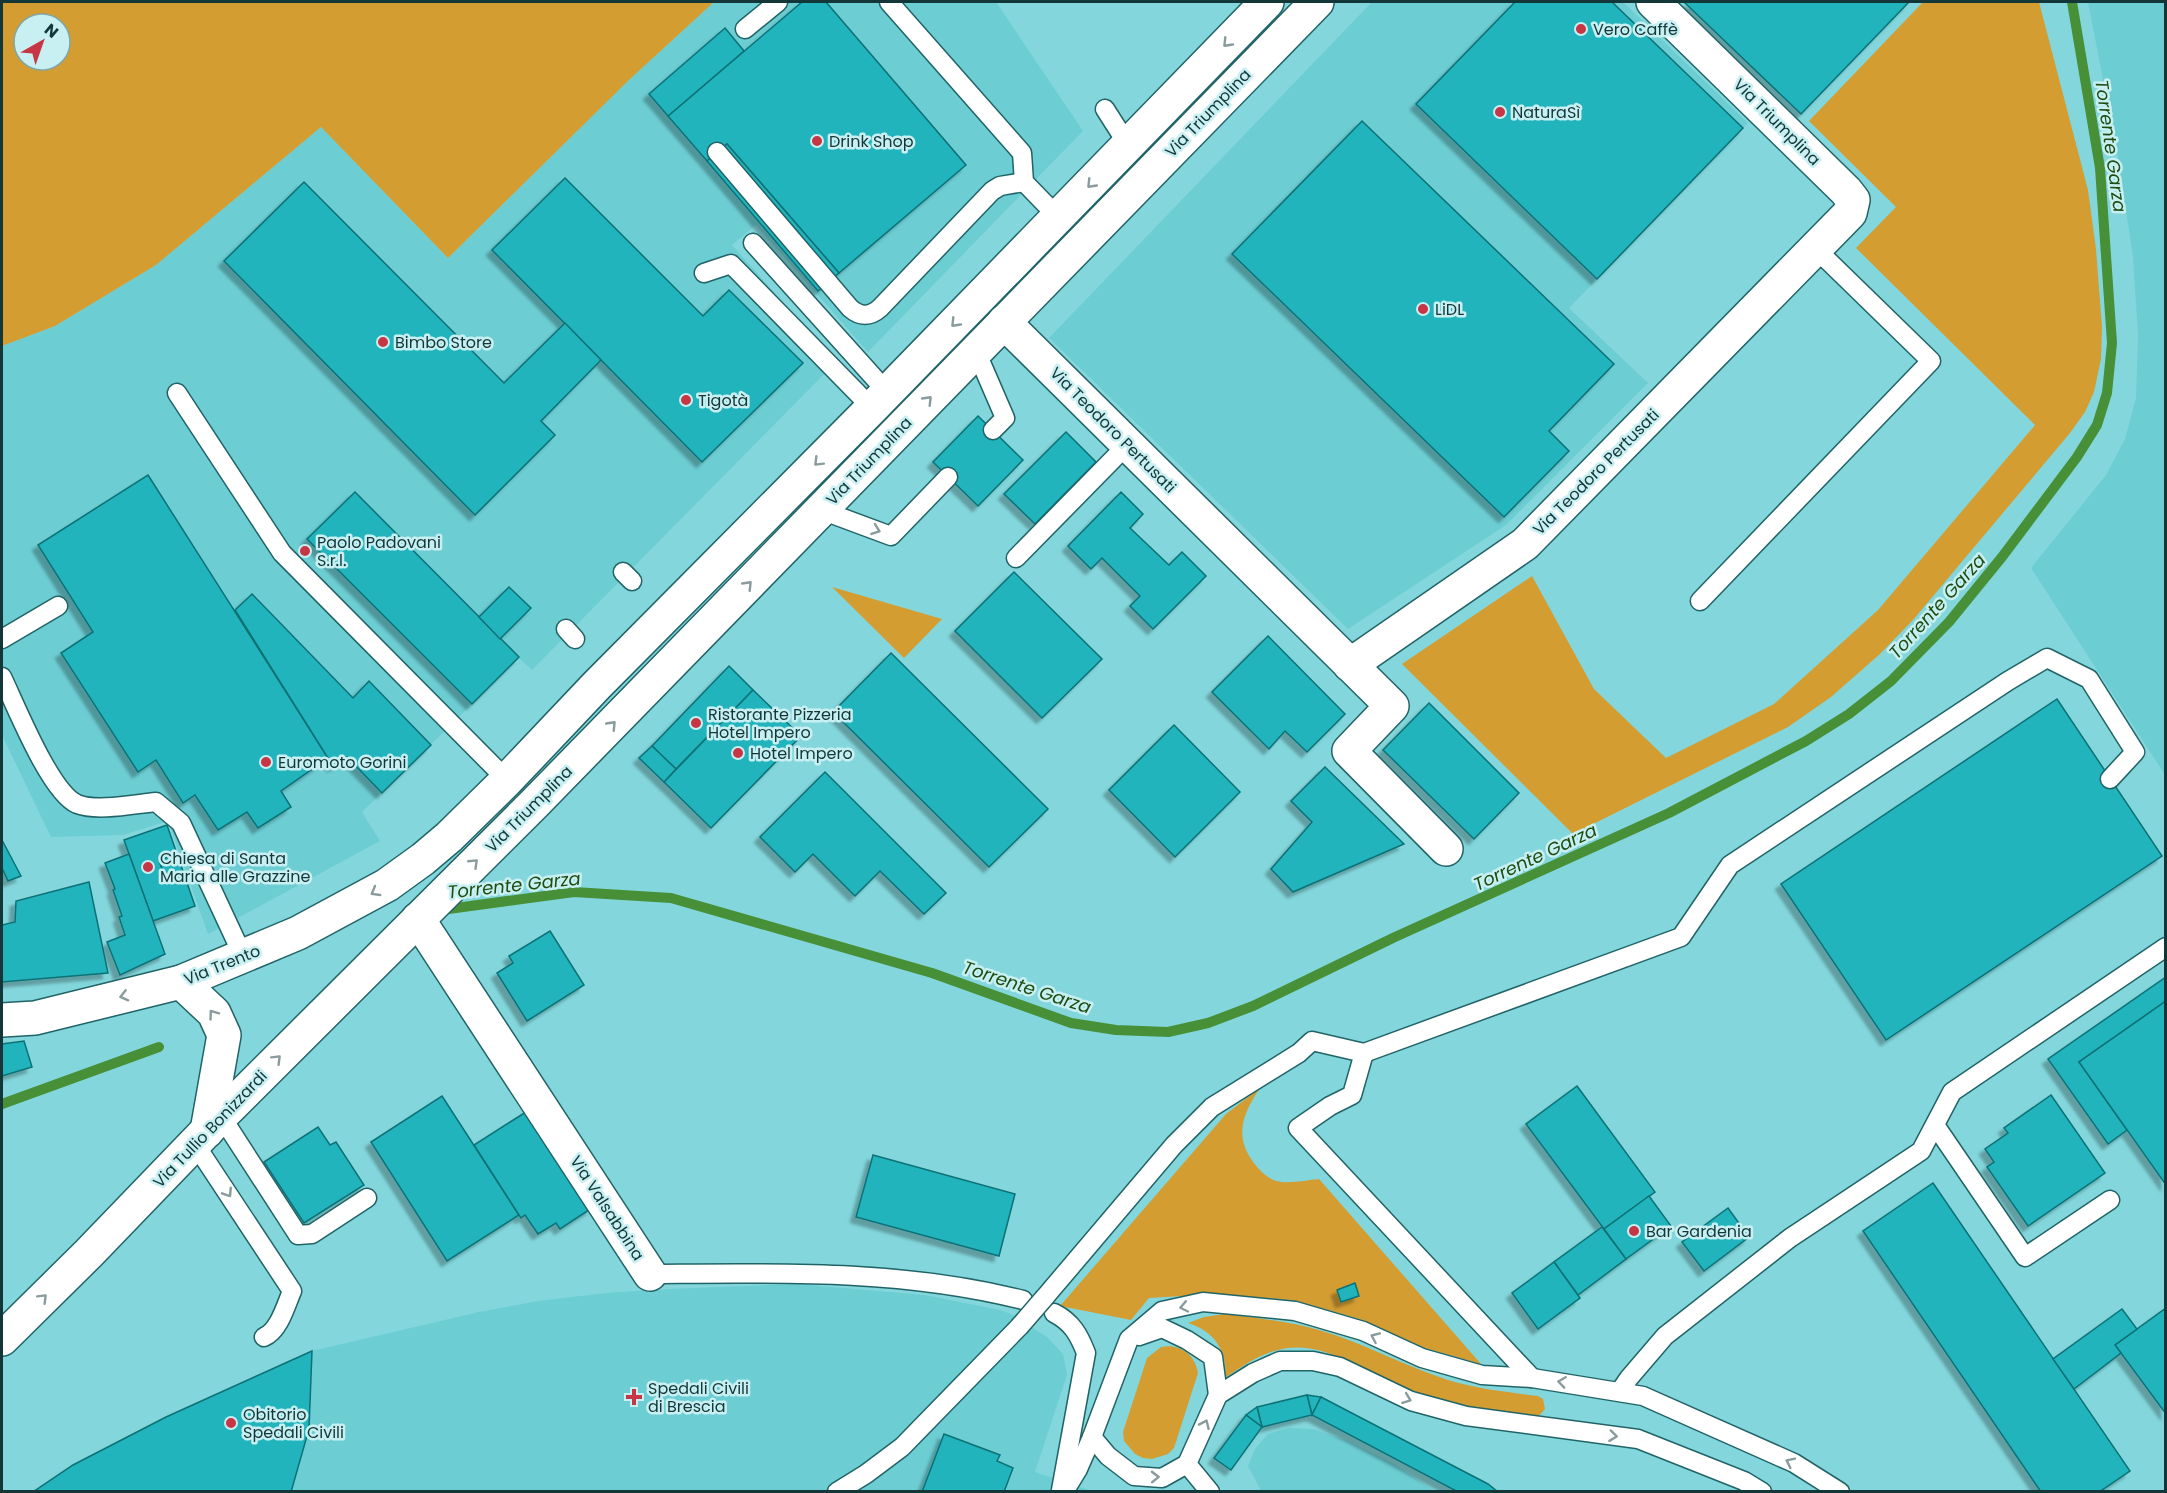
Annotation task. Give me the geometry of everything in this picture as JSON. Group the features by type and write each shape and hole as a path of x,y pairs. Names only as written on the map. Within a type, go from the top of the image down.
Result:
{"main road":[{"path":"507,780 1267,2"},
{"name":"Via Triumplina","path":"418,919 534,804 1317,2"},
{"name":"Via Triumplina","path":"1653,2 1772,117 1853,200 1850,213 1816,249"},
{"name":"Via Teodoro Pertusati","path":"1350,665 1525,544 1816,249"},
{"name":"Via Teodoro Pertusati","path":"1004,322 1392,706 1349,752 1446,849"},
{"name":"Via Trento","path":"2,1020 35,1018 181,982 288,939 387,885 423,859 507,780"},
{"name":"Via Tullio Bonizzardi","path":"2,1339 418,919"},
{"name":"Via Valsabbina","path":"418,919 650,1274"},
{"path":"181,982 214,1013 224,1035 208,1130"}],"lane":[{"path":"745,29 778,2"},
{"path":"889,2 1022,153 1024,182 1058,218"},
{"path":"1105,109 1128,145"},
{"path":"717,152 850,308 861,315 868,315 880,308 992,191 1000,186 1024,182"},
{"path":"753,243 880,400"},
{"path":"1700,600 1931,361 1816,249"},
{"path":"704,273 731,264 880,400"},
{"path":"976,351 1005,418 993,430"},
{"path":"177,393 282,553 507,780"},
{"path":"1016,558 1127,445"},
{"path":"821,510 891,536 948,477"},
{"path":"2,639 58,606"},
{"path":"837,1491 903,1448 1019,1327 1174,1145 1212,1107 1299,1053 1312,1041 1364,1053 1681,937 1730,865 2008,681 2048,658 2089,679 2134,752 2110,779"},
{"path":"2,677 49,774 62,791 77,804 96,807 156,802 182,823 243,956"},
{"path":"1620,1391 1665,1336 1790,1238 1922,1151 1952,1092 2166,947"},
{"path":"1364,1053 1352,1095 1330,1106 1298,1128 1532,1378"},
{"path":"1935,1125 2025,1257 2110,1200"},
{"path":"208,1130 298,1234 312,1234 368,1198"},
{"path":"208,1130 292,1291 270,1335 264,1337"},
{"name":"Via Valsabbina","path":"650,1274 824,1273 947,1284 1023,1300"},
{"path":"1062,1491 1078,1469 1129,1339 1162,1311 1203,1302 1295,1311 1363,1331 1422,1358 1482,1375 1532,1378 1643,1396 1794,1463 1840,1491"},
{"path":"1058,1315 1078,1332 1086,1353 1062,1491"},
{"path":"1092,1437 1108,1456 1134,1476 1162,1478 1187,1464 1218,1395 1213,1357 1188,1340 1162,1328 1129,1339"},
{"path":"1218,1395 1253,1373 1280,1361 1312,1361 1340,1367 1411,1401 1466,1416 1638,1439 1744,1481 1762,1491"},
{"path":"1187,1464 1210,1491"}],"shaded area":[{"path":"2,2 714,2 630,79 448,258 321,127 156,265 55,326 2,346"},
{"path":"714,2 996,2 1083,131 868,352 756,225 732,245 836,362 532,670 519,658 362,812 380,841 208,934 168,821 123,835 51,837 2,735 2,346 55,326 156,265 321,127 448,258 630,79"},
{"path":"1372,2 1623,2 1748,123 1569,308 1648,383 1506,525 1348,629 1049,338"},
{"path":"1923,2 2039,2 2088,190 2096,249 2102,327 2101,359 2094,392 2085,412 2070,433 1913,620 1880,654 1831,697 1788,727 1573,834 1402,664 1532,576 1594,689 1666,758 1774,704 1878,610 2035,425 1856,248 1896,207 1809,121"},
{"path":"2088,2 2165,2 2165,775 2031,568 2106,475 2125,439 2136,398 2138,335 2133,257 2117,151"},
{"path":"832,587 942,619 904,658"},
{"path":"1260,1088 1248,1108 1242,1128 1245,1148 1258,1168 1268,1177 1278,1181 1319,1179 1481,1364 1414,1345 1359,1319 1300,1302 1280,1299 1216,1294 1149,1298 1131,1320 1060,1306 1226,1114"},
{"name":"Spedali Civili di Brescia","path":"796,1284 925,1295 1000,1310 1011,1314 1047,1337 1063,1354 1067,1375 1035,1472 1092,1491 33,1492 73,1465 166,1417 312,1351 479,1312 538,1301 606,1293"},
{"path":"1225,1314 1284,1322 1319,1330 1448,1380 1481,1388 1538,1396 1543,1399 1545,1409 1538,1417 1463,1407 1393,1384 1332,1354 1303,1348 1287,1348 1265,1354 1226,1377 1221,1350 1217,1342 1205,1331 1188,1323 1204,1317"},
{"path":"1169,1346 1189,1354 1195,1362 1198,1373 1174,1448 1168,1454 1152,1459 1143,1458 1135,1454 1124,1441 1123,1432 1147,1358 1161,1347"},
{"path":"1288,1428 1313,1429 1348,1441 1394,1464 1434,1491 1261,1491 1248,1466 1255,1449 1268,1434"}],"building":[{"name":"Drink Shop","path":"802,2 826,2 966,165 839,273 727,144 707,161 668,116"},
{"path":"1515,2 1612,2 1743,128 1597,279 1416,104"},
{"path":"1684,2 1909,2 1801,114"},
{"path":"725,28 744,51 668,116 649,94"},
{"name":"LiDL","path":"1362,121 1614,364 1549,431 1569,451 1504,517 1232,254"},
{"path":"727,144 839,273 818,291 707,161"},
{"path":"565,178 703,316 729,290 803,363 702,462 492,250"},
{"name":"Bimbo Store","path":"304,182 504,383 565,323 601,360 541,421 555,435 475,515 224,261"},
{"path":"978,416 1023,460 978,506 933,462"},
{"path":"1066,432 1096,462 1035,524 1004,494"},
{"path":"148,475 328,758 281,791 291,807 258,828 247,812 218,830 195,795 183,803 156,760 138,772 61,653 93,632 38,545"},
{"path":"355,492 519,657 472,704 307,539"},
{"path":"1121,492 1143,514 1130,528 1169,565 1182,552 1206,576 1153,629 1130,606 1140,596 1102,558 1091,569 1068,546"},
{"path":"1014,572 1102,659 1042,718 955,631"},
{"path":"509,587 531,608 500,639 479,617"},
{"path":"252,594 353,698 369,681 431,745 382,793 347,757 333,766 235,610"},
{"path":"1268,636 1345,714 1307,752 1285,731 1269,749 1212,692"},
{"path":"891,653 1048,809 989,867 833,712"},
{"path":"729,666 753,690 676,769 652,746"},
{"name":"Hotel Impero","path":"753,690 801,736 711,828 664,782"},
{"path":"2057,699 2162,856 1886,1040 1781,884"},
{"path":"1429,703 1519,793 1474,839 1383,750"},
{"path":"1174,725 1240,792 1175,857 1109,790"},
{"path":"652,746 676,769 664,782 639,758"},
{"path":"1325,767 1404,844 1293,892 1271,869 1312,822 1291,801"},
{"path":"825,772 946,893 924,914 880,871 855,896 813,854 795,872 760,837"},
{"name":"Chiesa di Santa Maria alle Grazzine","path":"167,825 177,854 159,860 166,880 184,874 195,906 153,921 124,840"},
{"path":"2,840 21,876 8,881 2,868"},
{"path":"129,854 165,954 120,975 107,942 125,935 119,917 122,916 113,890 115,889 105,863"},
{"path":"177,854 184,874 166,880 159,860"},
{"path":"89,882 108,973 2,982 2,925 15,922 16,901"},
{"path":"550,931 584,985 527,1021 497,973 513,963 509,956"},
{"path":"2166,977 2166,1001 2079,1062 2127,1130 2108,1144 2048,1059"},
{"path":"2166,1001 2166,1185 2079,1062"},
{"path":"24,1041 32,1067 2,1076 2,1044"},
{"path":"1577,1086 1655,1192 1604,1229 1526,1124"},
{"path":"2051,1095 2105,1173 2028,1226 1987,1167 1994,1162 1985,1149 2008,1133 2004,1128"},
{"path":"442,1096 519,1215 447,1261 371,1142"},
{"path":"529,1110 592,1208 560,1229 556,1223 538,1234 525,1215 521,1218 474,1145"},
{"path":"318,1127 330,1145 336,1142 364,1185 304,1223 264,1162"},
{"path":"873,1155 1015,1194 999,1256 856,1217"},
{"path":"1933,1183 2130,1471 2099,1492 2041,1492 1863,1231"},
{"path":"1649,1196 1671,1226 1626,1259 1604,1229"},
{"path":"1728,1208 1749,1237 1704,1271 1682,1242"},
{"path":"1602,1227 1626,1259 1578,1295 1554,1262"},
{"path":"1554,1262 1580,1298 1538,1329 1512,1293"},
{"path":"1355,1283 1359,1296 1341,1302 1337,1290"},
{"path":"2166,1308 2166,1414 2115,1345"},
{"path":"2122,1309 2137,1329 2115,1345 2121,1353 2074,1389 2053,1359"},
{"name":"Obitorio Spedali Civili","path":"312,1351 309,1429 291,1492 33,1492 73,1465 166,1417"},
{"path":"1307,1395 1321,1397 1312,1415"},
{"path":"1307,1395 1312,1415 1262,1427 1257,1407"},
{"path":"1321,1397 1488,1484 1498,1492 1458,1492 1312,1415"},
{"path":"1257,1407 1262,1427 1246,1415"},
{"path":"1246,1415 1262,1427 1231,1470 1214,1458"},
{"path":"944,1434 1000,1455 997,1461 1013,1468 1004,1492 922,1492"}],"waterway":[{"name":"Torrente Garza","path":"441,910 574,892 671,898 932,973 1071,1023 1116,1030 1168,1032 1208,1023 1253,1006 1395,937 1669,813 1806,741 1849,714 1891,681 1949,622 2002,557 2077,457 2097,425 2107,393 2112,343 2100,168 2072,2"},
{"name":"Torrente Garza","path":"2,1104 159,1047"}],"place":[{"name":"Vero Caffè","path":"1581,29"},
{"name":"NaturaSì","path":"1500,112"},
{"name":"Drink Shop","path":"817,141"},
{"name":"LiDL","path":"1423,309"},
{"name":"Bimbo Store","path":"383,342"},
{"name":"Tigotà","path":"686,400"},
{"name":"Paolo Padovani S.r.l.","path":"305,551"},
{"name":"Ristorante Pizzeria Hotel Impero","path":"696,723"},
{"name":"Hotel Impero","path":"738,753"},
{"name":"Euromoto Gorini","path":"266,762"},
{"name":"Chiesa di Santa Maria alle Grazzine","path":"148,867"},
{"name":"Bar Gardenia","path":"1634,1231"},
{"name":"Spedali Civili di Brescia","path":"634,1397"},
{"name":"Obitorio Spedali Civili","path":"231,1423"}]}
